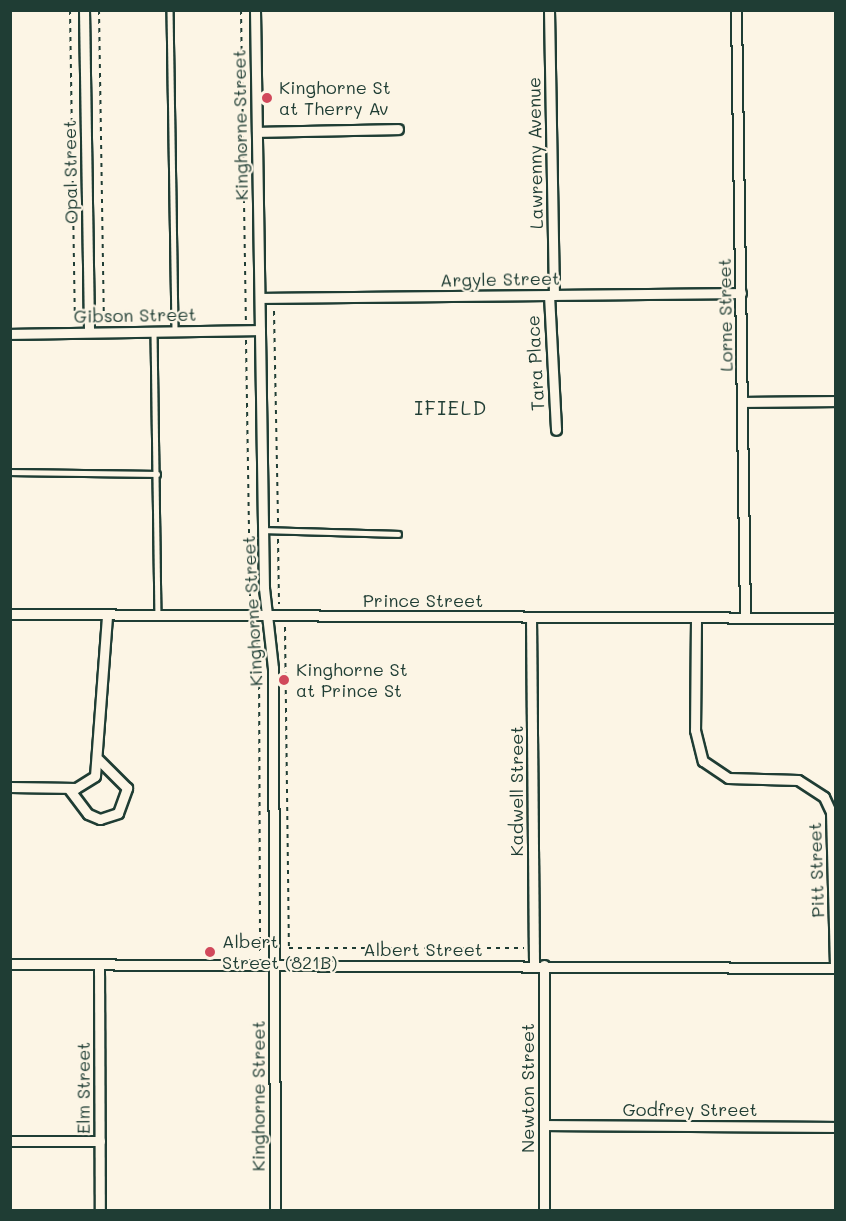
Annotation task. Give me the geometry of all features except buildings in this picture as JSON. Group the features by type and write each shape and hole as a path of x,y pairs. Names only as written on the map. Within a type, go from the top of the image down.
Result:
{"street":[{"name":"Opal Street","path":"84,10 89,332"},
{"name":"Kinghorne Street","path":"255,10 263,530 266,615 273,668 275,1210"},
{"name":"Lawrenny Avenue","path":"549,10 551,295"},
{"name":"Lorne Street","path":"736,10 746,618"},
{"path":"257,132 398,129"},
{"name":"Argyle Street","path":"260,298 741,293"},
{"name":"Tara Place","path":"551,295 556,430"},
{"name":"Gibson Street","path":"10,334 260,330"},
{"path":"743,402 836,401"},
{"name":"Prince Street","path":"10,614 836,618"},
{"path":"10,787 69,789 89,781 99,760 107,615"},
{"name":"Kadwell Street","path":"531,617 534,965"},
{"name":"Pitt Street","path":"696,619 695,730 703,760 728,778 798,780 824,797 831,812 835,968"},
{"path":"69,789 88,814 100,819 118,813 127,788 99,760"},
{"name":"Albert Street","path":"10,964 835,968"},
{"name":"Elm Street","path":"99,964 100,1210"},
{"name":"Newton Street","path":"544,965 544,1210"},
{"name":"Godfrey Street","path":"544,1125 836,1127"},
{"path":"10,1141 100,1141"}],"lane":[{"path":"170,10 175,331"},
{"path":"154,332 158,615"},
{"path":"10,472 157,474"},
{"path":"263,530 398,534"}],"path":[{"path":"70,10 75,318"},
{"path":"99,10 104,315"},
{"path":"241,10 246,321"},
{"path":"274,311 279,604"},
{"path":"246,340 250,603"},
{"path":"251,625 259,649 260,952"},
{"path":"285,627 289,948 519,952 524,945"}],"place":[{"name":"Kinghorne St at Therry Av","path":"267,98"},
{"name":"Kinghorne St at Prince St","path":"284,680"},
{"name":"Albert Street (821B)","path":"210,952"}],"district":[{"name":"IFIELD","path":"451,407"}]}
